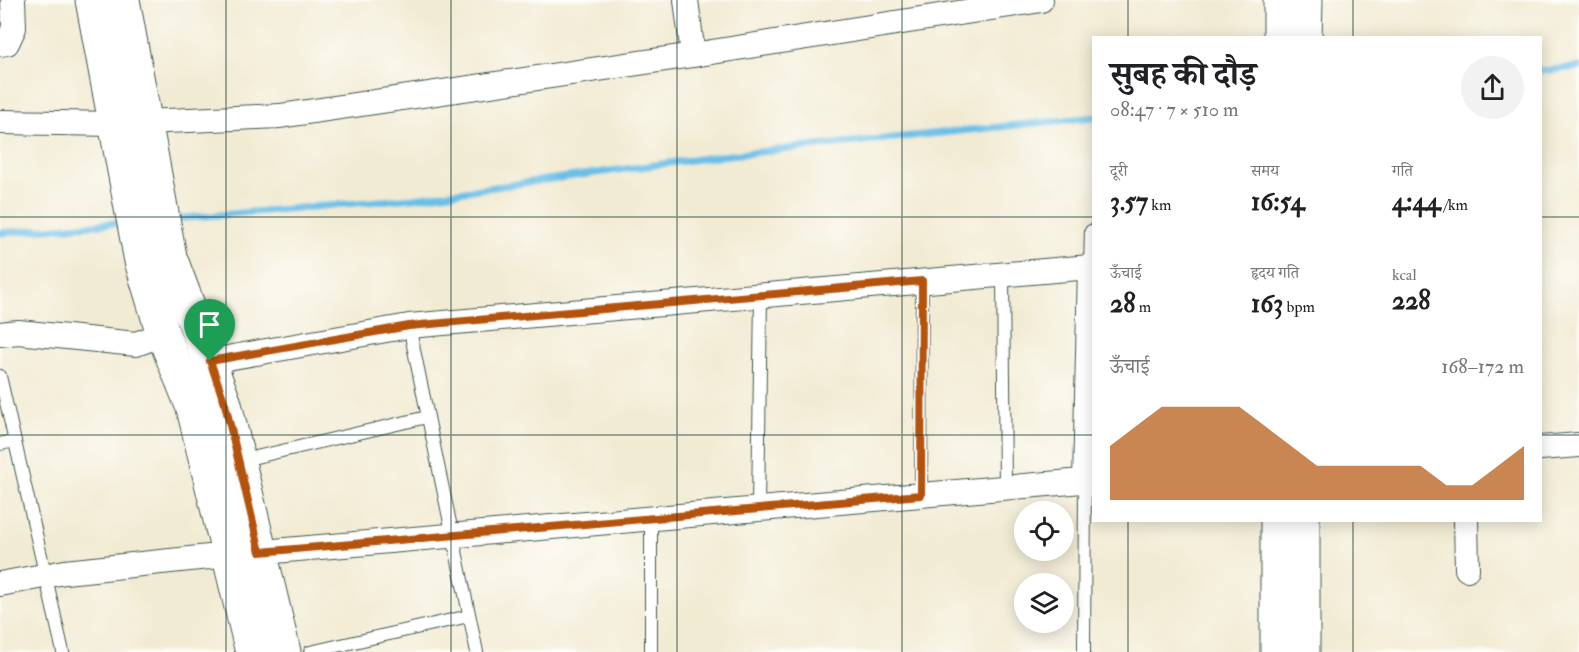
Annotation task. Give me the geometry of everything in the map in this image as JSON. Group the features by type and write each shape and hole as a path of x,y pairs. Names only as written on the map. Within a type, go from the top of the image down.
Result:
{"street":[{"path":"0,44 7,44 13,34 13,0"},
{"path":"92,0 129,123 156,259 163,334 193,408 252,652"},
{"path":"123,0 129,123"},
{"path":"686,0 693,55"},
{"path":"0,122 129,123 280,116 693,55 950,7 1041,0"},
{"path":"1280,0 1280,36"},
{"path":"1305,36 1306,0"},
{"path":"156,259 210,361 225,404 284,652"},
{"path":"0,584 44,575 228,555 1089,481 1090,267 409,326 210,361"},
{"path":"0,334 18,332 136,344 163,334"},
{"path":"1542,448 1579,445"},
{"path":"1277,522 1277,652"},
{"path":"1303,522 1303,652"},
{"path":"1466,522 1467,569"}],"lane":[{"path":"1090,267 1092,231"},
{"path":"1003,274 1005,488"},
{"path":"921,495 922,281"},
{"path":"758,509 761,295"},
{"path":"409,326 477,652"},
{"path":"0,376 63,652"},
{"path":"239,461 427,417"},
{"path":"0,444 15,441"},
{"path":"1084,652 1089,481"},
{"path":"651,518 651,652"},
{"path":"310,652 469,616"}],"waterway":[{"path":"1542,71 1579,67"},
{"path":"173,219 414,198 720,156 1092,117"},
{"path":"0,233 126,222"}],"route":[{"path":"922,281 921,495 260,552 225,404 210,361 409,326 922,281"}]}
